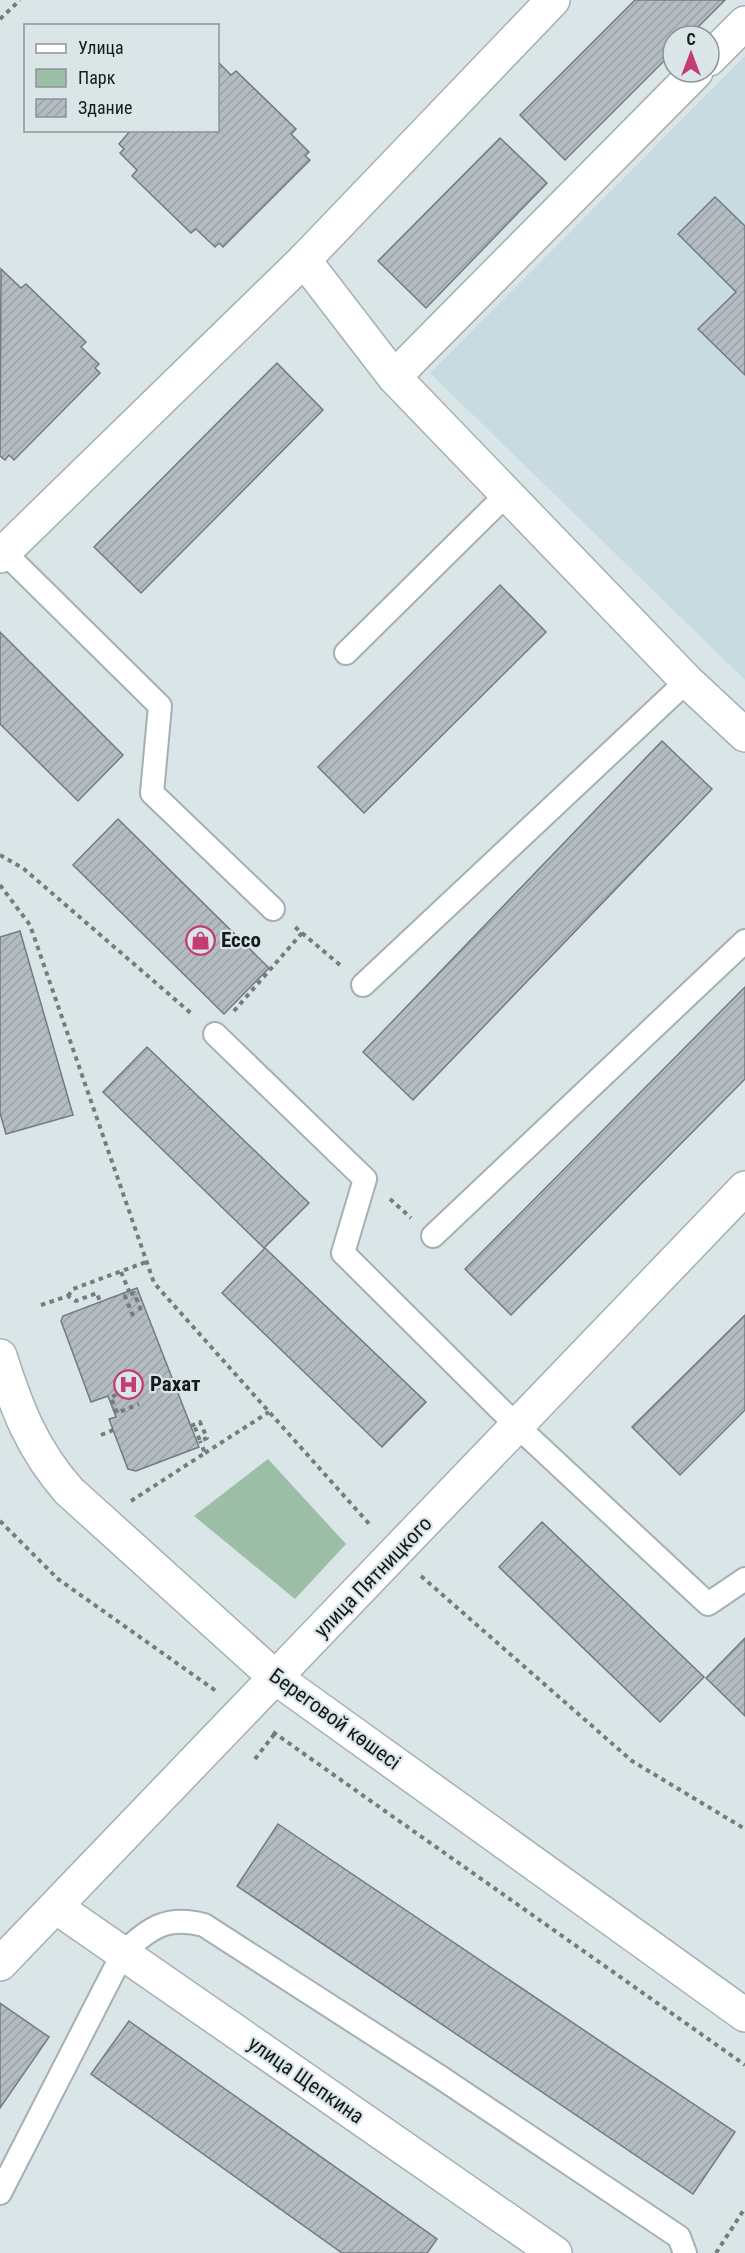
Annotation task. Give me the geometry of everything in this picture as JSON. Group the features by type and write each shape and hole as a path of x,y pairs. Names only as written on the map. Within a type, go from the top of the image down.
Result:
{"street":[{"path":"2,555 304,260 553,0"},
{"path":"721,47 745,23"},
{"path":"394,377 684,84"},
{"path":"304,260 394,377 687,681 745,735"},
{"name":"улица Пятницкого","path":"0,1964 745,1188"},
{"name":"Береговой көшесі","path":"0,1356 22,1421 51,1471 69,1491 276,1678 745,2014"},
{"name":"улица Щепкина","path":"56,1907 555,2253"}],"lane":[{"path":"346,652 507,494"},
{"path":"2,555 159,706 152,793 273,909"},
{"path":"363,985 687,681"},
{"path":"432,1236 745,941"},
{"path":"215,1034 365,1179 343,1253 517,1426 708,1604 745,1579"},
{"path":"0,2193 123,1953 145,1933 177,1920 204,1925 669,2230 679,2237 685,2253"}],"path":[{"path":"0,19 20,0"},
{"path":"0,855 24,869 215,1034 302,933"},
{"path":"0,885 30,926 154,1283 347,1499"},
{"path":"273,909 363,985"},
{"path":"365,1179 432,1236"},
{"path":"40,1305 69,1296 73,1289 146,1262"},
{"path":"121,1272 129,1291"},
{"path":"69,1296 76,1300 97,1293 100,1302"},
{"path":"133,1316 125,1296 134,1293 142,1313"},
{"path":"133,1388 111,1397 117,1413 139,1404"},
{"path":"127,1503 269,1412"},
{"path":"192,1425 200,1422 207,1438 200,1441 205,1453"},
{"path":"101,1435 113,1430"},
{"path":"0,1521 58,1579 745,2065"},
{"path":"395,1554 632,1761 745,1829"},
{"path":"716,2253 745,2208"}],"shaded area":[{"path":"745,56 745,680 430,373 717,84 721,84 721,80"}],"green space":[{"path":"268,1459 346,1544 295,1599 194,1516"}],"building":[{"path":"635,0 725,0 701,24 661,24 661,64 565,160 520,115"},
{"path":"219,63 231,75 236,71 296,129 291,134 309,152 305,156 310,160 223,247 219,243 215,247 196,229 191,233 132,176 137,170 120,153 124,149 119,144 129,132 219,132"},
{"path":"500,138 547,183 426,308 378,261"},
{"path":"715,197 745,226 745,375 698,329 736,292 678,234"},
{"path":"1,269 21,288 26,284 86,342 81,347 99,364 95,368 100,373 14,460 9,455 5,460 0,456"},
{"path":"277,363 323,410 141,593 94,547"},
{"path":"500,585 546,632 364,813 318,767"},
{"path":"0,632 123,755 78,801 0,724"},
{"path":"662,741 712,789 413,1100 363,1052"},
{"path":"118,819 269,968 224,1014 73,865"},
{"path":"20,931 73,1115 6,1134 0,1113 0,937"},
{"path":"745,987 745,1079 511,1315 465,1269"},
{"path":"147,1047 309,1203 264,1248 103,1092"},
{"path":"265,1248 426,1402 382,1447 222,1293"},
{"name":"Рахат","path":"137,1288 199,1447 136,1471 128,1469 113,1430 109,1419 116,1417 108,1396 91,1402 61,1321 63,1316"},
{"path":"745,1315 745,1410 680,1475 632,1427"},
{"path":"542,1522 704,1677 660,1722 499,1567"},
{"path":"745,1638 745,1716 706,1678"},
{"path":"278,1824 735,2132 693,2194 237,1886"},
{"path":"0,2003 49,2037 0,2108"},
{"path":"129,2021 437,2239 427,2253 342,2253 91,2074"}],"place":[{"name":"Ecco","path":"200,940"},
{"name":"Рахат","path":"129,1384"}]}
